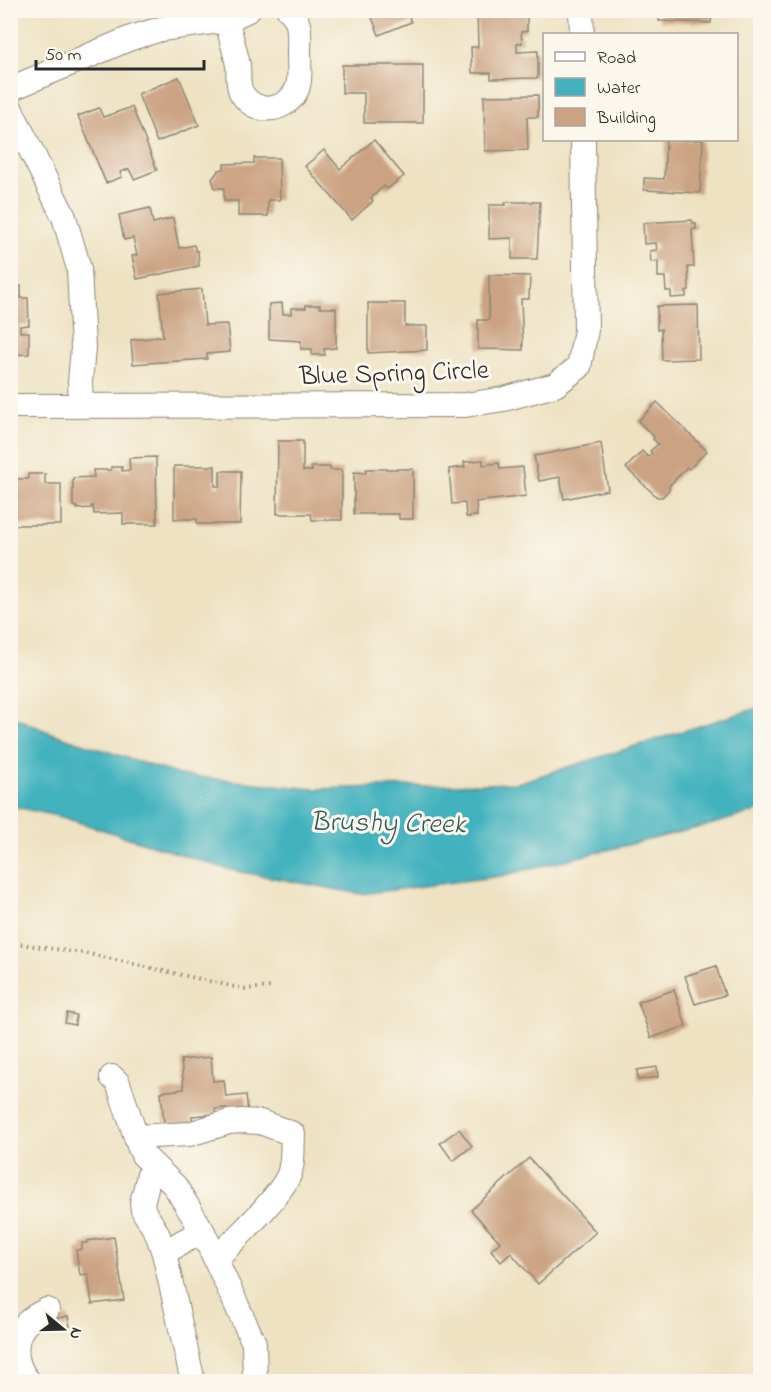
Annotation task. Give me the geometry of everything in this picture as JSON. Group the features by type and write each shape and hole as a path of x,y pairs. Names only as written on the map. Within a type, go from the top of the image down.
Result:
{"street":[{"path":"10,89 131,38 161,28 237,15 238,84 243,95 250,104 269,109 279,107 289,100 299,82 298,26 289,10"},
{"path":"581,10 582,33"},
{"path":"10,108 64,217 79,269 83,348 81,405"},
{"name":"Blue Spring Circle","path":"10,406 465,405 504,399 555,385 579,367 586,330 583,141"},
{"path":"112,1077 118,1083 143,1155 175,1186 203,1232 216,1259 254,1343 255,1382"},
{"path":"136,1137 189,1134 229,1122 241,1121 260,1122 292,1134 291,1164 288,1176 268,1204 216,1259"},
{"path":"154,1167 149,1175 142,1203 143,1210 157,1233 164,1254 193,1382"},
{"path":"164,1254 203,1232"},
{"path":"29,1382 17,1359 16,1346 28,1321 46,1310"}],"path":[{"path":"10,939 20,944 89,954 244,989 272,987"}],"water":[{"name":"Brushy Creek","path":"760,707 760,810 713,824 501,876 361,894 231,870 62,817 11,806 11,716 51,733 179,775 313,789 517,783"}],"building":[{"path":"369,10 406,10 411,22 379,35"},
{"path":"659,10 712,10 711,23 659,21"},
{"path":"527,11 527,31 521,32 522,43 517,43 517,52 538,51 538,78 491,79 491,73 472,73 471,47 478,47 477,12"},
{"path":"342,65 423,65 423,123 364,123 364,93 342,93"},
{"path":"179,77 199,125 157,142 138,94"},
{"path":"538,95 538,117 527,117 528,150 485,151 484,96"},
{"path":"132,107 157,170 134,179 129,169 120,172 122,177 106,183 78,116 99,108 103,117"},
{"path":"374,140 404,176 387,189 384,186 371,198 373,201 352,220 305,166 324,150 340,169"},
{"path":"666,141 703,141 700,193 644,190 644,178 664,179"},
{"path":"254,158 279,158 280,200 268,200 268,216 238,216 238,201 224,201 224,188 215,188 212,179 219,170 224,169 224,164 254,163"},
{"path":"505,202 540,202 537,259 512,259 512,238 489,239 489,205 506,205"},
{"path":"150,208 153,223 173,218 179,248 194,245 198,251 199,266 137,279 132,256 137,255 133,238 124,240 119,215"},
{"path":"692,220 696,223 696,229 692,229 694,267 688,267 689,290 686,291 686,297 671,298 671,291 666,291 665,277 658,277 658,261 651,262 650,251 657,250 656,243 644,244 643,223"},
{"path":"489,275 530,276 529,299 521,299 523,350 478,349 478,320 489,320"},
{"path":"10,286 21,286 21,298 28,298 29,325 20,326 20,332 29,332 29,354 10,355"},
{"path":"202,289 205,325 227,324 230,352 207,354 207,359 133,364 131,340 163,337 159,293"},
{"path":"282,303 283,314 291,314 291,308 306,308 306,305 336,308 336,348 324,349 325,355 312,355 312,349 301,349 301,341 269,339 269,304"},
{"path":"368,303 405,303 405,326 427,326 427,350 368,353"},
{"path":"698,305 699,359 662,360 661,329 657,330 657,306"},
{"path":"657,402 707,451 689,469 687,467 662,497 657,497 626,468 642,451 648,457 652,453 650,451 658,444 638,421"},
{"path":"278,441 303,441 303,471 312,471 311,467 330,467 330,470 342,470 342,520 312,520 311,514 277,514"},
{"path":"601,443 608,490 564,499 560,477 539,481 534,456"},
{"path":"156,457 157,524 123,524 123,513 94,514 93,506 77,509 73,506 73,478 94,477 93,470 111,470 111,467 122,467 122,471 130,470 129,458"},
{"path":"483,460 483,465 499,463 500,469 523,467 526,496 476,502 477,516 466,517 465,503 452,504 449,469 465,467 464,462"},
{"path":"174,466 215,466 215,486 220,486 220,471 241,471 240,524 197,524 197,519 174,519"},
{"path":"366,469 413,469 413,519 399,519 399,514 354,514 354,472 366,473"},
{"path":"28,474 45,474 45,484 61,484 61,525 10,525 10,479 28,479"},
{"path":"716,966 725,995 695,1004 685,976"},
{"path":"674,990 686,1026 651,1038 638,1002"},
{"path":"67,1013 76,1015 75,1025 65,1023"},
{"path":"211,1057 213,1081 224,1080 226,1097 246,1095 248,1113 227,1116 226,1108 215,1109 215,1114 192,1116 193,1130 165,1132 161,1092 184,1089 181,1060"},
{"path":"657,1067 658,1077 638,1080 637,1070"},
{"path":"459,1129 472,1146 453,1161 440,1143"},
{"path":"529,1158 596,1232 538,1284 511,1253 501,1262 491,1250 500,1242 471,1210"},
{"path":"114,1237 124,1300 92,1304 88,1274 80,1275 76,1250 82,1249 82,1243 87,1243 87,1241"},
{"path":"68,1316 70,1327 52,1330 50,1320"}]}
